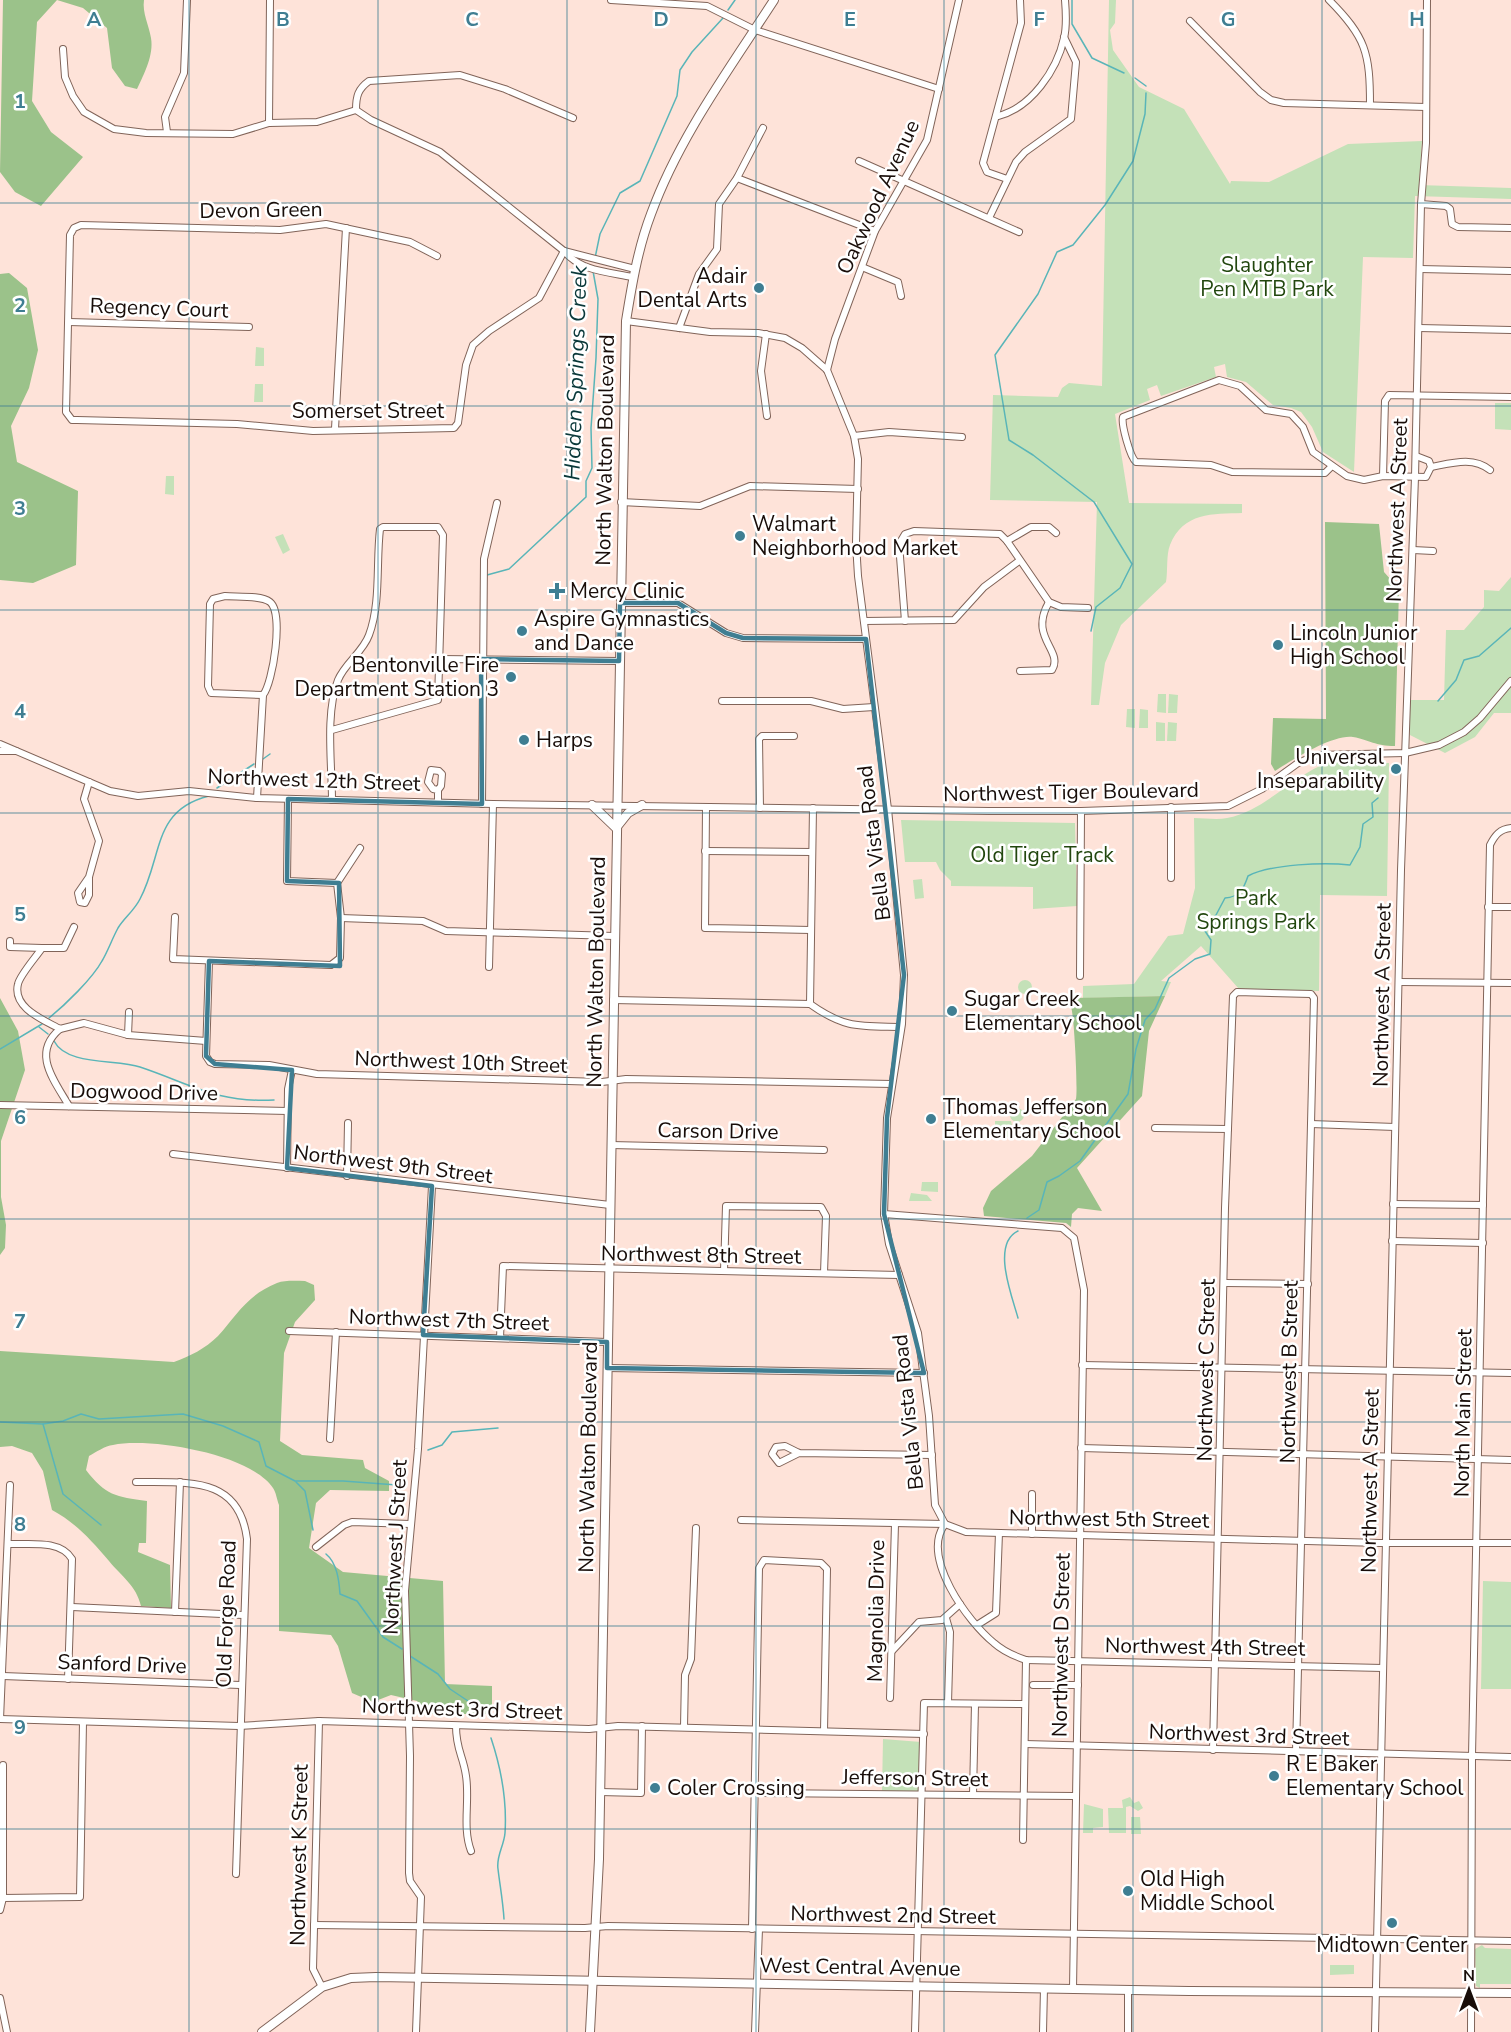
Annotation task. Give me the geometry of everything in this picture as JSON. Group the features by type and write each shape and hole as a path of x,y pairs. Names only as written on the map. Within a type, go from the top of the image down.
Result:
{"main road":[{"name":"North Walton Boulevard","path":"590,2032 594,1980 600,1792 621,502 626,321 634,273 651,213 673,162 774,0"},
{"path":"592,805 616,828 631,810 642,805"},
{"name":"West Central Avenue","path":"264,2032 322,1987 351,1978 1128,1990 1511,1993"}],"street":[{"path":"167,132 165,117 184,73 187,0"},
{"path":"269,123 270,0"},
{"path":"611,0 707,6 755,30 939,89"},
{"name":"Oakwood Avenue","path":"827,370 875,231 927,140 959,0"},
{"path":"1007,179 987,172 983,163 998,116 1021,23 1020,0"},
{"path":"998,116 1010,113 1034,96 1060,51 1064,36 1065,0"},
{"path":"1329,0 1358,32 1366,50 1370,105"},
{"name":"Northwest A Street","path":"1375,2032 1392,1241 1405,753 1418,396 1427,0"},
{"path":"1190,21 1260,92 1271,100 1284,103 1426,107"},
{"path":"989,218 1016,162 1025,152 1071,119 1076,62 1064,36"},
{"path":"63,49 65,76 73,96 84,112 114,129 233,134 269,123 317,122 356,110"},
{"path":"356,110 356,96 361,86 369,81 460,75 505,89 573,118"},
{"path":"356,110 371,120 440,152 564,251 570,259 595,270 634,273"},
{"path":"679,328 699,274 717,249 719,204 737,178 763,128"},
{"path":"859,161 1019,232"},
{"path":"737,178 875,231"},
{"path":"1421,204 1446,206 1450,209 1452,224 1458,227 1511,228"},
{"name":"Devon Green","path":"69,322 70,235 74,228 81,225 280,230 326,224 410,242 437,256"},
{"path":"335,429 346,228"},
{"path":"564,251 634,273"},
{"name":"Somerset Street","path":"69,322 66,412 72,420 237,424 313,431 446,429 457,426 466,365 473,345 479,338 538,298 564,251"},
{"path":"862,267 898,282 901,296"},
{"path":"1420,269 1511,271"},
{"name":"Bella Vista Road","path":"626,321 679,328 766,334 785,338 802,348 827,370 854,436 858,459 856,543 888,809 904,975 901,1027 887,1118 884,1214 889,1244 915,1323 924,1373 935,1504 945,1524"},
{"name":"Regency Court","path":"69,322 249,327"},
{"path":"1419,328 1511,330"},
{"path":"766,334 761,371 767,416"},
{"path":"1331,467 1325,473 1232,472 1211,465 1136,462 1128,451 1128,439 1122,425 1122,417 1205,383 1219,380 1248,392 1266,410 1290,414 1297,419 1313,452 1331,467 1355,480 1383,476 1426,477 1431,467 1429,461 1416,456"},
{"path":"1383,476 1386,398 1389,395 1511,397"},
{"path":"854,436 889,432 962,437"},
{"path":"1431,467 1460,462 1481,463 1490,470"},
{"path":"621,502 700,506 750,486 858,489"},
{"path":"482,804 483,559 497,503"},
{"path":"332,730 432,704 438,700 440,694 442,535 438,527 383,526 380,535 374,616 369,636 342,672 337,683 332,730 332,800"},
{"path":"1007,541 1031,527 1049,527 1056,533"},
{"path":"905,621 899,544 905,534 914,531 993,532 1007,541 1049,602 1061,607 1088,608"},
{"path":"1413,550 1433,551"},
{"path":"864,621 954,620 984,587 1019,561"},
{"path":"257,798 263,695 269,688 273,666 277,615 274,606 267,600 225,596 213,599 209,614 208,686 211,693 263,695"},
{"path":"1020,671 1044,672 1052,670 1055,664 1055,654 1045,642 1042,629 1043,613 1049,602"},
{"path":"620,603 678,603 734,637 866,639"},
{"path":"440,658 619,661"},
{"name":"Northwest Tiger Boulevard","path":"616,804 760,808 1081,811 1228,806 1262,789 1299,763 1317,754 1405,753 1439,746 1464,732 1511,681"},
{"path":"722,701 811,702 843,709 874,707"},
{"path":"760,808 759,739 762,736 794,736"},
{"name":"Northwest 12th Street","path":"0,744 125,795 210,792 288,799 482,804 616,804"},
{"path":"0,752 19,751"},
{"path":"89,782 84,799 99,841 89,878"},
{"path":"438,790 438,802"},
{"path":"288,799 287,881 337,882"},
{"path":"489,967 493,804"},
{"path":"706,807 705,928 810,930"},
{"path":"1171,807 1171,878"},
{"path":"810,1004 813,808"},
{"path":"1080,976 1081,811"},
{"name":"North Main Street","path":"1470,2032 1472,1756 1490,845 1504,828 1511,828"},
{"path":"175,917 173,958 331,966 340,958 341,918 337,882 360,848"},
{"path":"705,851 812,852"},
{"path":"1488,907 1511,907"},
{"path":"341,918 423,921 446,932 614,936"},
{"path":"10,941 10,947 64,948 74,927"},
{"path":"42,948 21,977 17,993 22,1004 32,1014 60,1029"},
{"path":"69,1107 46,1061 46,1046 60,1029 84,1023 128,1035 206,1041 209,961"},
{"path":"1400,982 1511,983"},
{"name":"Northwest B Street","path":"1237,992 1311,994 1314,998 1296,1752"},
{"name":"Northwest C Street","path":"1213,1750 1228,1129 1233,996 1237,992"},
{"path":"613,1000 810,1004 832,1020 847,1025 901,1027"},
{"path":"128,1035 129,1012"},
{"name":"Northwest 10th Street","path":"206,1041 206,1056 210,1062 269,1065 325,1074 612,1081 892,1084"},
{"path":"287,1168 288,1111 292,1070"},
{"name":"Dogwood Drive","path":"0,1105 288,1111"},
{"path":"347,1176 348,1123"},
{"path":"1311,1124 1395,1127"},
{"path":"1155,1128 1228,1129"},
{"name":"Carson Drive","path":"611,1145 824,1150"},
{"name":"Northwest 9th Street","path":"173,1154 610,1205"},
{"name":"Northwest J Street","path":"416,2032 421,1897 410,1881 409,1873 405,1591 418,1449 432,1186"},
{"path":"1393,1204 1483,1205"},
{"path":"724,1271 726,1206 821,1207 826,1216 824,1273"},
{"name":"Northwest D Street","path":"884,1214 1062,1228 1074,1238 1084,1290 1079,1660 1074,1796 1073,1989"},
{"path":"1392,1241 1483,1244"},
{"name":"Northwest 8th Street","path":"500,1338 503,1266 899,1275"},
{"path":"1225,1283 1308,1284"},
{"name":"Northwest 7th Street","path":"290,1330 608,1342"},
{"path":"330,1439 336,1332"},
{"path":"1082,1365 1511,1373"},
{"path":"607,1368 924,1373"},
{"path":"1081,1448 1511,1460"},
{"path":"799,1454 932,1455"},
{"name":"Old Forge Road","path":"136,1482 180,1482 208,1486 225,1494 237,1505 244,1520 247,1539 240,1685 236,1874"},
{"path":"175,1612 180,1482"},
{"path":"0,1719 10,1485"},
{"path":"1032,1494 1032,1534"},
{"name":"Northwest 5th Street","path":"741,1520 945,1524 966,1532 1510,1544"},
{"path":"316,1547 351,1522 410,1524"},
{"name":"Magnolia Drive","path":"890,1698 895,1524"},
{"path":"945,1524 939,1532 940,1559 943,1572 960,1604 995,1645 1011,1655 1026,1660 1023,1840"},
{"path":"684,1727 685,1675 691,1659 696,1528"},
{"path":"977,1624 996,1613 999,1533"},
{"path":"8,1544 55,1546 66,1550 72,1559 68,1679"},
{"path":"756,2032 756,1730 759,1568 764,1560 820,1563 827,1569 824,1731"},
{"path":"892,1651 919,1622 946,1618 960,1604"},
{"path":"72,1607 243,1615"},
{"path":"946,1618 950,1632 948,1703"},
{"name":"Northwest 4th Street","path":"1026,1660 1383,1668"},
{"name":"Sanford Drive","path":"3,1677 240,1685"},
{"path":"1033,1685 1078,1685"},
{"path":"915,2032 924,1703 1025,1704"},
{"path":"973,1795 975,1704"},
{"name":"Northwest 3rd Street","path":"0,1719 240,1726 318,1721 456,1726 642,1726 924,1734"},
{"name":"Northwest K Street","path":"318,1721 314,1969 322,1987"},
{"path":"3,1898 80,1897 83,1722"},
{"path":"456,1726 456,1744 467,1778 467,1839 471,1851"},
{"path":"600,1792 641,1792 642,1726"},
{"name":"Northwest 3rd Street","path":"1025,1744 1511,1757"},
{"path":"0,1910 3,1898 3,1765"},
{"name":"Jefferson Street","path":"756,1793 1074,1796"},
{"name":"Northwest 2nd Street","path":"314,1925 755,1929 1511,1941"},
{"path":"1043,2032 1044,1988"},
{"path":"1128,1990 1128,2032"},
{"path":"0,1998 2,2017 7,2032"}],"highlighted area":[{"path":"620,603 678,603 726,633 743,638 866,639 904,975 887,1118 884,1214 924,1373 607,1368 607,1342 423,1335 432,1186 287,1168 292,1070 215,1064 206,1056 209,961 340,966 339,883 287,881 288,799 482,804 481,659 619,661"}],"green space":[{"path":"3,0 57,0 37,22 32,101 51,132 83,157 41,206 15,192 0,172"},
{"path":"57,0 144,0 152,44 148,64 137,89 125,86 112,68 107,28 83,8"},
{"name":"Slaughter Pen MTB Park","path":"1109,0 1116,0 1115,23 1110,30 1113,50 1139,87 1184,109 1230,184 1231,181 1269,182 1348,144 1422,141 1419,185 1511,188 1511,199 1415,196 1413,258 1363,257 1354,472 1323,452 1312,427 1301,412 1273,405 1246,382 1227,377 1225,364 1214,367 1216,377 1161,396 1157,385 1147,389 1150,400 1115,414 1129,503 1242,504 1242,513 1200,517 1183,526 1176,534 1169,549 1166,582 1121,625 1105,663 1099,705 1091,705 1097,502 990,500 993,395 1058,397 1062,388 1069,383 1102,386"},
{"path":"9,273 27,288 38,350 29,388 11,426 17,462 78,491 76,565 33,583 0,580 0,274"},
{"path":"256,347 264,348 264,366 255,366"},
{"path":"255,384 263,384 263,402 254,402"},
{"path":"1495,403 1511,403 1511,430 1495,429"},
{"path":"166,476 174,476 174,495 165,494"},
{"path":"1325,522 1379,524 1384,572 1399,589 1395,746 1345,737 1313,749 1275,771 1271,764 1273,718 1326,719"},
{"path":"283,534 290,550 283,554 275,537"},
{"path":"1511,577 1511,713 1494,713 1475,737 1445,753 1410,735 1410,700 1444,700 1446,630 1464,630 1484,607 1484,590 1499,591"},
{"path":"1158,694 1166,694 1166,713 1157,712"},
{"path":"1169,694 1178,695 1177,713 1168,713"},
{"path":"1127,709 1135,709 1135,728 1126,727"},
{"path":"1140,709 1148,710 1148,728 1139,728"},
{"path":"1156,722 1165,723 1165,741 1156,741"},
{"path":"1168,722 1177,723 1176,741 1167,741"},
{"name":"Park Springs Park","path":"1330,762 1389,763 1387,896 1320,895 1319,991 1239,989 1201,946 1161,981 1171,982 1165,996 1083,998 1083,986 1134,984 1168,936 1183,934 1195,888 1194,818 1223,819 1241,814 1304,775"},
{"name":"Old Tiger Track","path":"901,820 1075,823 1077,906 1033,909 1033,887 951,886 951,881 940,870 936,862 905,862"},
{"path":"922,879 924,898 915,899 913,880"},
{"path":"1025,980 1030,982 1032,987 1030,992 1025,994 1020,992 1018,987 1020,982"},
{"path":"1165,996 1149,1031 1142,1096 1077,1168 1102,1211 1078,1208 1072,1214 1071,1227 1066,1223 984,1216 983,1208 991,1191 1032,1156 1076,1099 1071,1007 1073,998"},
{"path":"0,998 18,1031 25,1070 1,1141 1,1197 6,1225 5,1248 0,1255"},
{"path":"1017,1108 1022,1110 1024,1115 1022,1120 1017,1122 1012,1120 1010,1115 1012,1110"},
{"path":"995,1121 1011,1121 1012,1125 1020,1126 1019,1137 995,1137"},
{"path":"922,1182 938,1182 938,1192 921,1191"},
{"path":"911,1193 927,1195 932,1201 909,1201"},
{"path":"283,1281 305,1281 314,1285 315,1300 295,1322 284,1353 280,1441 302,1455 363,1460 365,1468 389,1481 389,1491 330,1490 316,1503 309,1548 343,1572 443,1581 445,1684 492,1686 492,1714 427,1714 417,1701 391,1695 373,1702 352,1693 338,1646 331,1635 279,1631 279,1505 273,1488 261,1476 244,1466 199,1451 151,1444 130,1443 110,1446 89,1456 86,1470 105,1490 119,1496 147,1501 146,1543 139,1543 138,1552 170,1565 171,1608 141,1606 132,1587 96,1546 76,1526 52,1510 43,1471 32,1453 12,1446 0,1447 0,1351 174,1362 197,1352 213,1341 243,1306 258,1293"},
{"path":"1483,1581 1511,1582 1511,1689 1481,1689"},
{"path":"883,1739 921,1742 919,1791 882,1791"},
{"path":"1130,1797 1134,1803 1139,1801 1143,1808 1138,1811 1130,1806 1126,1807 1126,1833 1109,1833 1108,1808 1123,1808 1122,1800"},
{"path":"1084,1804 1103,1809 1103,1827 1093,1828 1093,1833 1083,1833"},
{"path":"1131,1817 1140,1817 1141,1834 1131,1834"},
{"path":"1482,1945 1485,1948 1511,1949 1511,1984 1480,1984 1480,1988 1476,1986 1475,1949"},
{"path":"1330,1965 1354,1965 1354,1974 1330,1975"}],"waterway":[{"name":"Hidden Springs Creek","path":"728,10 735,0"},
{"path":"1072,0 1072,24 1092,58 1124,73"},
{"name":"Hidden Springs Creek","path":"595,258 600,234 620,193 640,181 677,96 680,70 692,52 723,18"},
{"path":"1135,78 1146,86"},
{"path":"1091,631 1096,607 1120,588 1132,564 1094,502 1033,455 1009,440 995,355 1038,294 1057,252 1073,245 1105,205 1133,161 1145,114 1146,93"},
{"name":"Hidden Springs Creek","path":"487,575 509,569 586,497 586,481 592,468 591,428 598,299 593,271"},
{"path":"1438,701 1456,680 1464,660 1479,656 1511,628"},
{"path":"263,759 270,754"},
{"path":"217,788 254,764"},
{"path":"49,1018 92,976 118,928 138,903 168,823 177,812 209,796"},
{"path":"1027,1218 1039,1210 1047,1182 1080,1161 1128,1094 1136,1049 1145,1020 1155,1009 1169,978 1195,959 1210,954 1211,940 1203,928 1216,915 1225,898 1238,894 1248,876 1258,872 1298,865 1350,865 1360,847 1363,824 1373,817 1372,803 1378,798"},
{"path":"0,1049 42,1024"},
{"path":"39,1027 48,1034"},
{"path":"54,1041 60,1049 81,1058 140,1067 204,1091 236,1098 274,1100"},
{"path":"1018,1231 1010,1238 1005,1258 1008,1284 1018,1318"},
{"path":"0,1422 43,1424 63,1421 81,1414 99,1419 183,1414 223,1426 259,1442 266,1466 295,1481 343,1481 397,1485"},
{"path":"43,1424 63,1494 101,1525"},
{"path":"428,1450 442,1445 452,1432 498,1428"},
{"path":"296,1482 305,1491 313,1530"},
{"path":"326,1554 335,1567 340,1594 357,1601 383,1637 402,1649"},
{"path":"410,1656 438,1674 450,1689 477,1707"},
{"path":"491,1738 498,1761 505,1809 505,1833 498,1864 504,1919"}],"place":[{"name":"Adair Dental Arts","path":"759,288"},
{"name":"Walmart Neighborhood Market","path":"740,536"},
{"name":"Mercy Clinic","path":"557,591"},
{"name":"Aspire Gymnastics and Dance","path":"522,631"},
{"name":"Lincoln Junior High School","path":"1278,645"},
{"name":"Bentonville Fire Department Station 3","path":"511,677"},
{"name":"Harps","path":"524,740"},
{"name":"Universal Inseparability","path":"1396,769"},
{"name":"Sugar Creek Elementary School","path":"952,1011"},
{"name":"Thomas Jefferson Elementary School","path":"931,1119"},
{"name":"R E Baker Elementary School","path":"1274,1776"},
{"name":"Coler Crossing","path":"655,1788"},
{"name":"Old High Middle School","path":"1128,1891"},
{"name":"Midtown Center","path":"1392,1923"}]}
